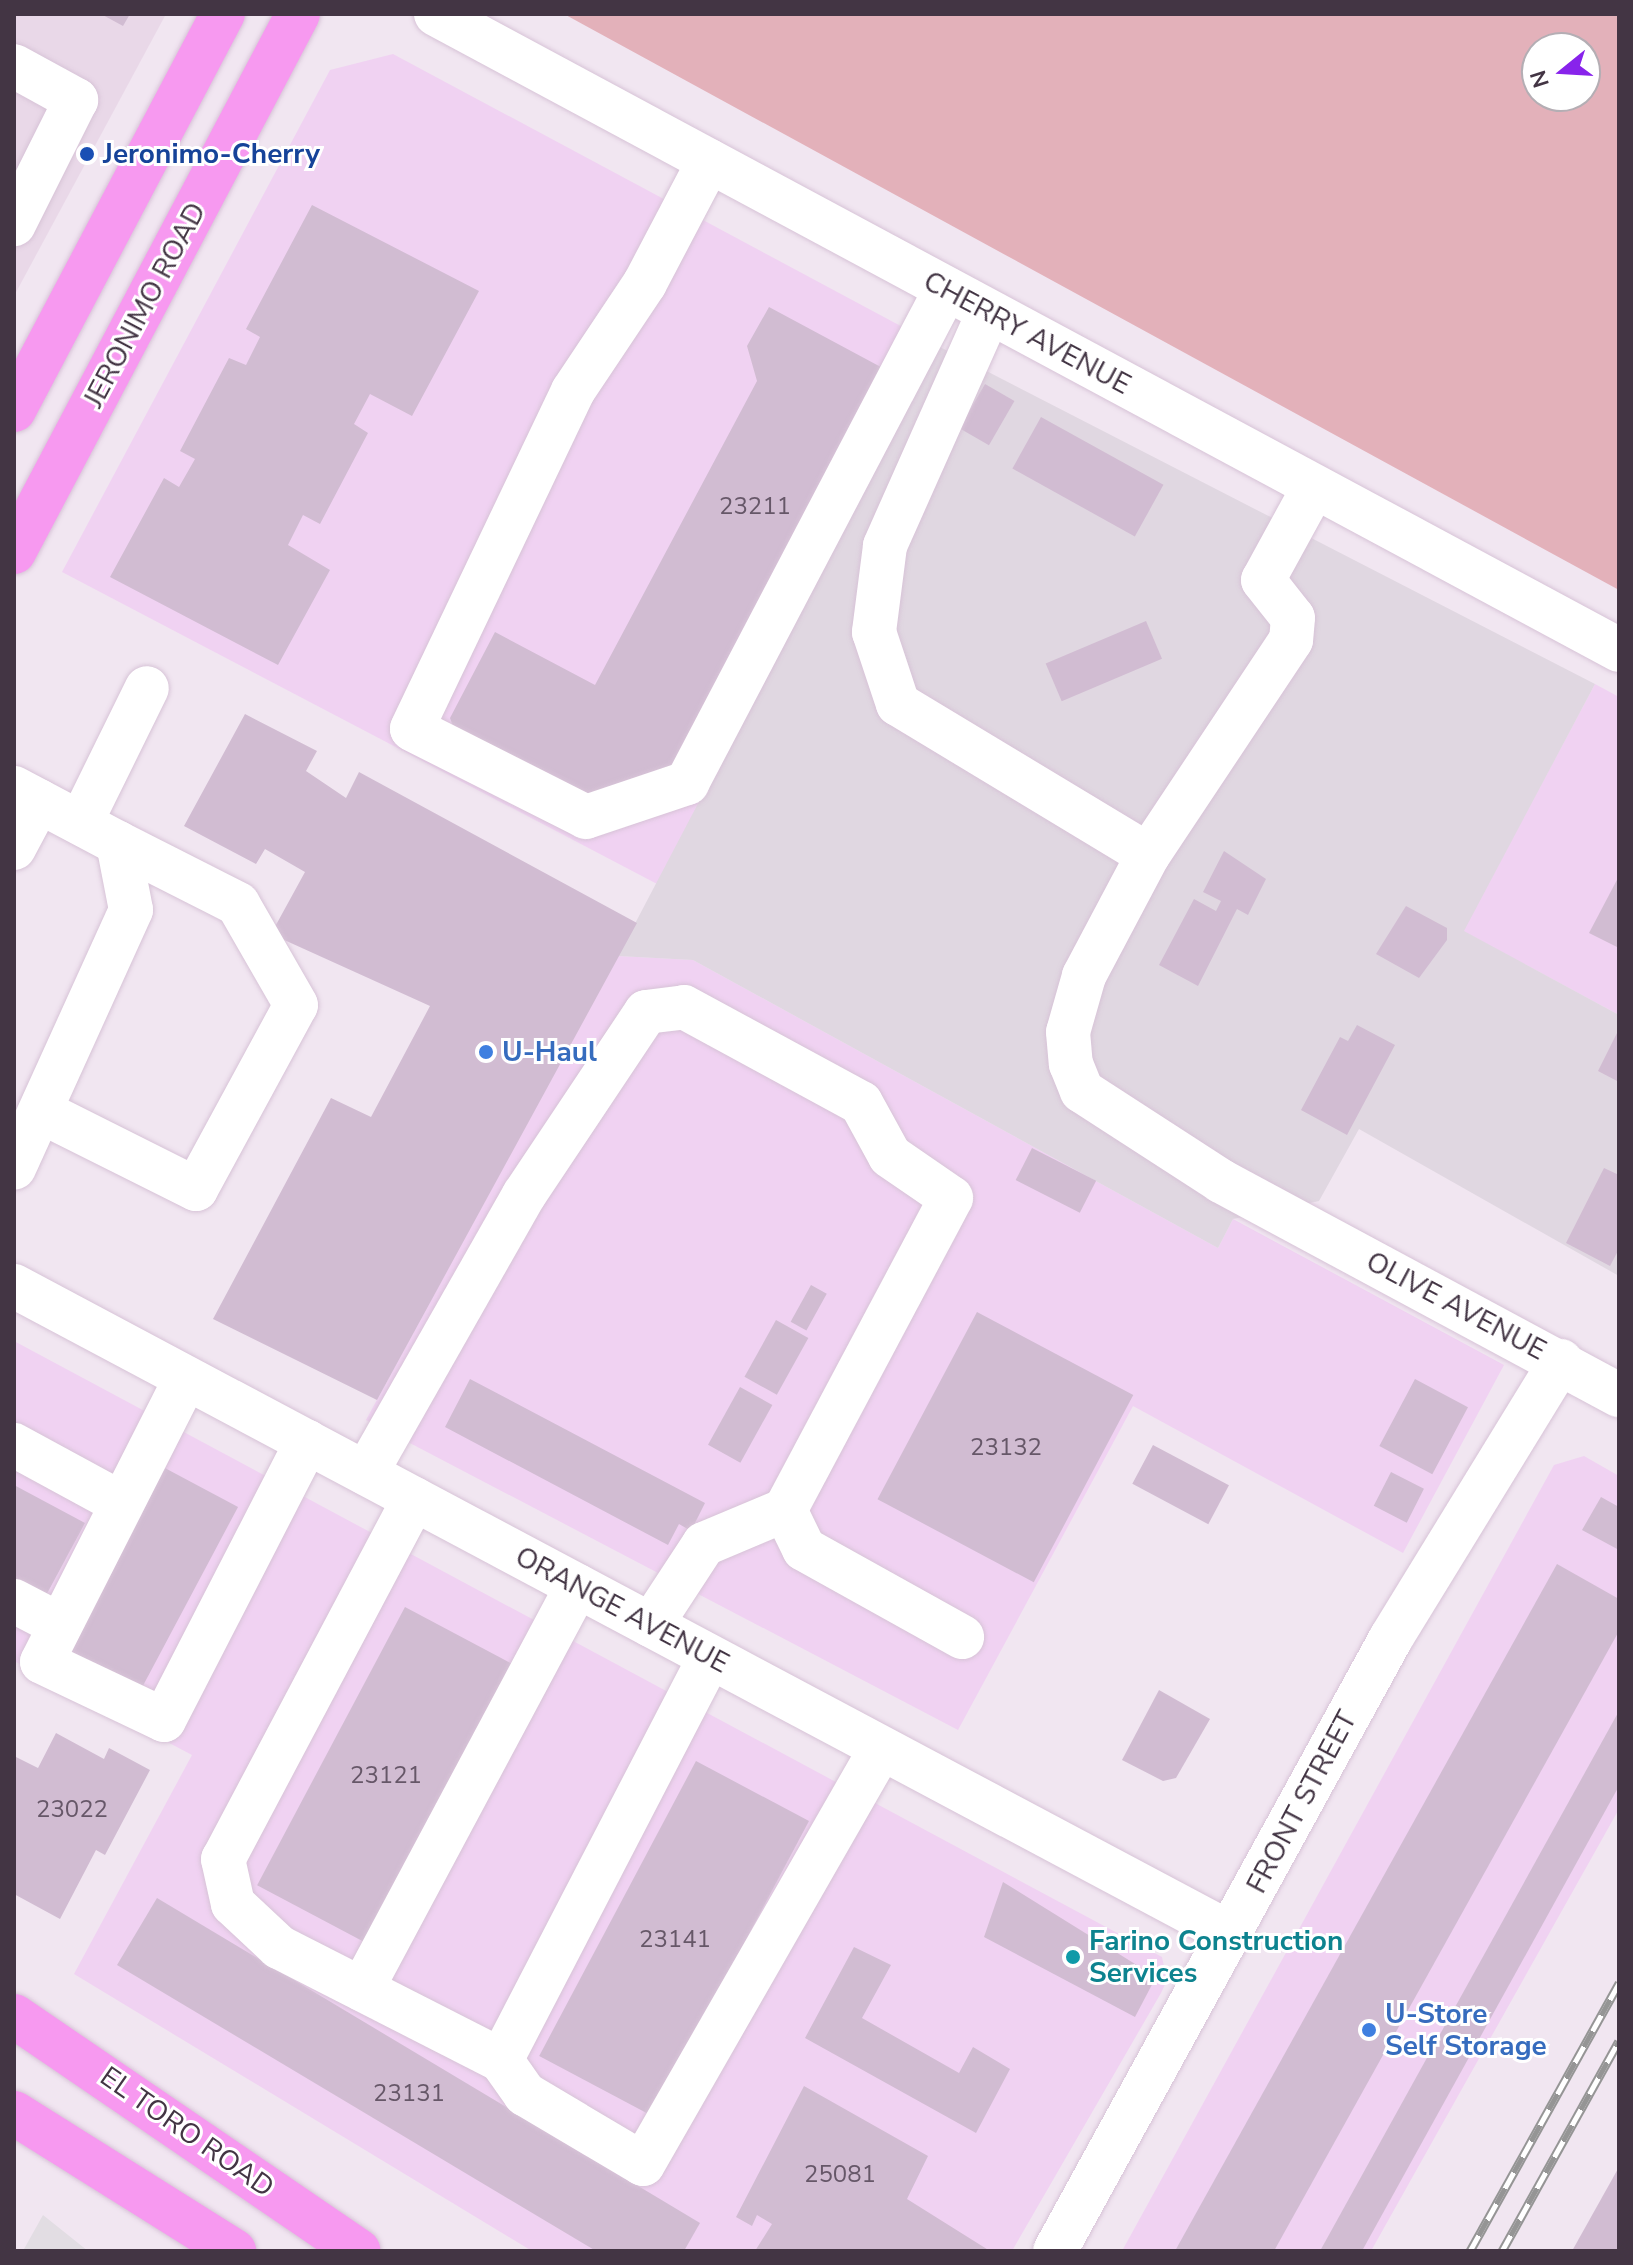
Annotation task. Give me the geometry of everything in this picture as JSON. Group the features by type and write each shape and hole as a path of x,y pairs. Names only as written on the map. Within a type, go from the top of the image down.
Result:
{"main road":[{"path":"14,410 223,14"},
{"name":"JERONIMO ROAD","path":"14,552 298,14"},
{"name":"EL TORO ROAD","path":"14,2016 359,2251"},
{"path":"14,2113 234,2251"}],"street":[{"name":"CHERRY AVENUE","path":"436,14 1619,650"},
{"path":"14,66 76,100 14,224"},
{"path":"709,161 645,283 573,391 412,729 586,817 687,783 946,289"},
{"path":"989,312 885,546 874,632 898,704 1148,855"},
{"name":"OLIVE AVENUE","path":"1314,487 1263,580 1293,618 1291,640 1148,855 1084,976 1068,1032 1076,1077 1082,1091 1119,1119 1292,1220 1561,1361 1619,1395"},
{"path":"14,1168 44,1113 131,910 99,832 147,688"},
{"path":"14,848 26,794 238,904 296,1005 196,1189 44,1113"},
{"path":"366,1473 524,1195 646,1012 684,1007 861,1103 890,1156 951,1198 785,1510 704,1544 651,1625"},
{"name":"ORANGE AVENUE","path":"14,1286 1231,1934"},
{"name":"FRONT STREET","path":"1055,2251 1399,1625 1561,1361"},
{"path":"186,1378 42,1662 164,1720 307,1442"},
{"path":"14,1445 121,1503"},
{"path":"414,1499 223,1859 233,1904 279,1947 501,2060 525,2094 643,2164 881,1749"},
{"path":"785,1510 804,1549 962,1637"},
{"path":"362,1989 577,1586"},
{"path":"14,1601 60,1625"},
{"path":"501,2060 710,1657"}],"shaded area":[{"path":"14,14 166,14 14,296"},
{"path":"564,14 1619,14 1619,590"},
{"path":"393,54 938,346 659,885 62,572 330,70"},
{"path":"938,346 1595,684 1464,931 1619,1015 1619,1276 1359,1129 1319,1201 1233,1219 1218,1248 693,960 618,956"},
{"path":"1595,684 1619,697 1619,1015 1463,931"},
{"path":"618,956 693,960 1218,1248 1233,1219 1504,1365 1403,1553 1133,1406 958,1730 366,1420"},
{"path":"14,1341 1162,1957 1167,1980 1161,1993 1012,2251 532,2251 74,1974 192,1755 14,1661"},
{"name":"U-Store Self Storage","path":"1584,1456 1619,1476 1619,1809 1371,2251 1122,2251 1554,1465"},
{"path":"43,2215 88,2251 24,2249"}],"building":[{"path":"101,14 130,14 123,26"},
{"path":"312,205 479,291 412,416 370,394 354,424 368,433 320,524 303,515 288,545 330,570 278,665 110,577 164,478 179,487 195,459 180,451 229,358 246,365 260,337 246,329"},
{"path":"769,307 892,373 674,776 580,806 459,742 450,718 495,632 595,685 757,381 747,346"},
{"path":"985,384 1014,401 989,445 960,428"},
{"path":"1041,417 1163,485 1135,536 1012,469"},
{"path":"1146,621 1162,659 1062,701 1046,664"},
{"name":"U-Haul","path":"245,714 317,751 306,771 346,798 359,772 637,923 377,1400 213,1319 331,1098 371,1117 430,1006 271,934 305,872 265,849 256,864 184,826"},
{"path":"1224,851 1266,879 1248,915 1237,909 1198,986 1159,965 1194,899 1216,911 1221,901 1203,892"},
{"path":"1619,876 1619,948 1589,933"},
{"path":"1406,906 1447,928 1447,940 1419,978 1376,954"},
{"path":"1357,1025 1395,1045 1347,1135 1301,1110 1340,1037 1348,1041"},
{"path":"1619,1029 1619,1082 1598,1071"},
{"path":"1032,1148 1096,1181 1080,1213 1016,1180"},
{"path":"1604,1168 1619,1175 1619,1249 1610,1266 1566,1243"},
{"path":"811,1285 827,1294 806,1330 791,1322"},
{"path":"977,1312 1133,1395 1034,1582 877,1499"},
{"path":"776,1320 808,1338 777,1395 744,1377"},
{"path":"470,1379 705,1503 691,1531 679,1524 668,1545 445,1427"},
{"path":"1415,1379 1468,1407 1432,1474 1379,1446"},
{"path":"740,1387 772,1405 740,1463 708,1445"},
{"path":"1153,1445 1229,1485 1208,1524 1132,1484"},
{"path":"163,1467 238,1507 135,1700 60,1660"},
{"path":"1391,1472 1424,1489 1407,1523 1374,1506"},
{"path":"14,1485 85,1523 43,1601 14,1586"},
{"path":"1601,1497 1619,1507 1619,1550 1582,1530"},
{"path":"1557,1564 1619,1599 1619,1631 1274,2251 1175,2251"},
{"path":"405,1607 514,1665 367,1943 257,1885"},
{"path":"1159,1690 1210,1719 1176,1778 1163,1781 1122,1760"},
{"path":"1619,1711 1619,1786 1362,2251 1320,2251"},
{"path":"56,1733 104,1759 109,1748 150,1770 105,1855 96,1850 60,1919 14,1894 14,1756 38,1768"},
{"path":"696,1761 809,1821 652,2116 539,2056"},
{"name":"Farino Construction Services","path":"1003,1882 1156,1977 1135,2017 984,1937"},
{"path":"157,1898 700,2223 684,2251 596,2251 117,1965"},
{"path":"854,1947 891,1965 862,2018 959,2073 973,2047 1010,2069 976,2133 805,2038"},
{"path":"804,2086 928,2156 907,2199 990,2251 755,2251 772,2224 757,2215 752,2226 736,2217"},
{"path":"1619,2167 1619,2251 1572,2251"}],"railway":[{"path":"1470,2251 1619,1983"},
{"path":"1502,2251 1619,2041"}],"place":[{"name":"Jeronimo-Cherry","path":"87,154"},
{"name":"U-Haul","path":"486,1052"},
{"name":"Farino Construction Services","path":"1073,1957"},
{"name":"U-Store Self Storage","path":"1369,2030"}]}
